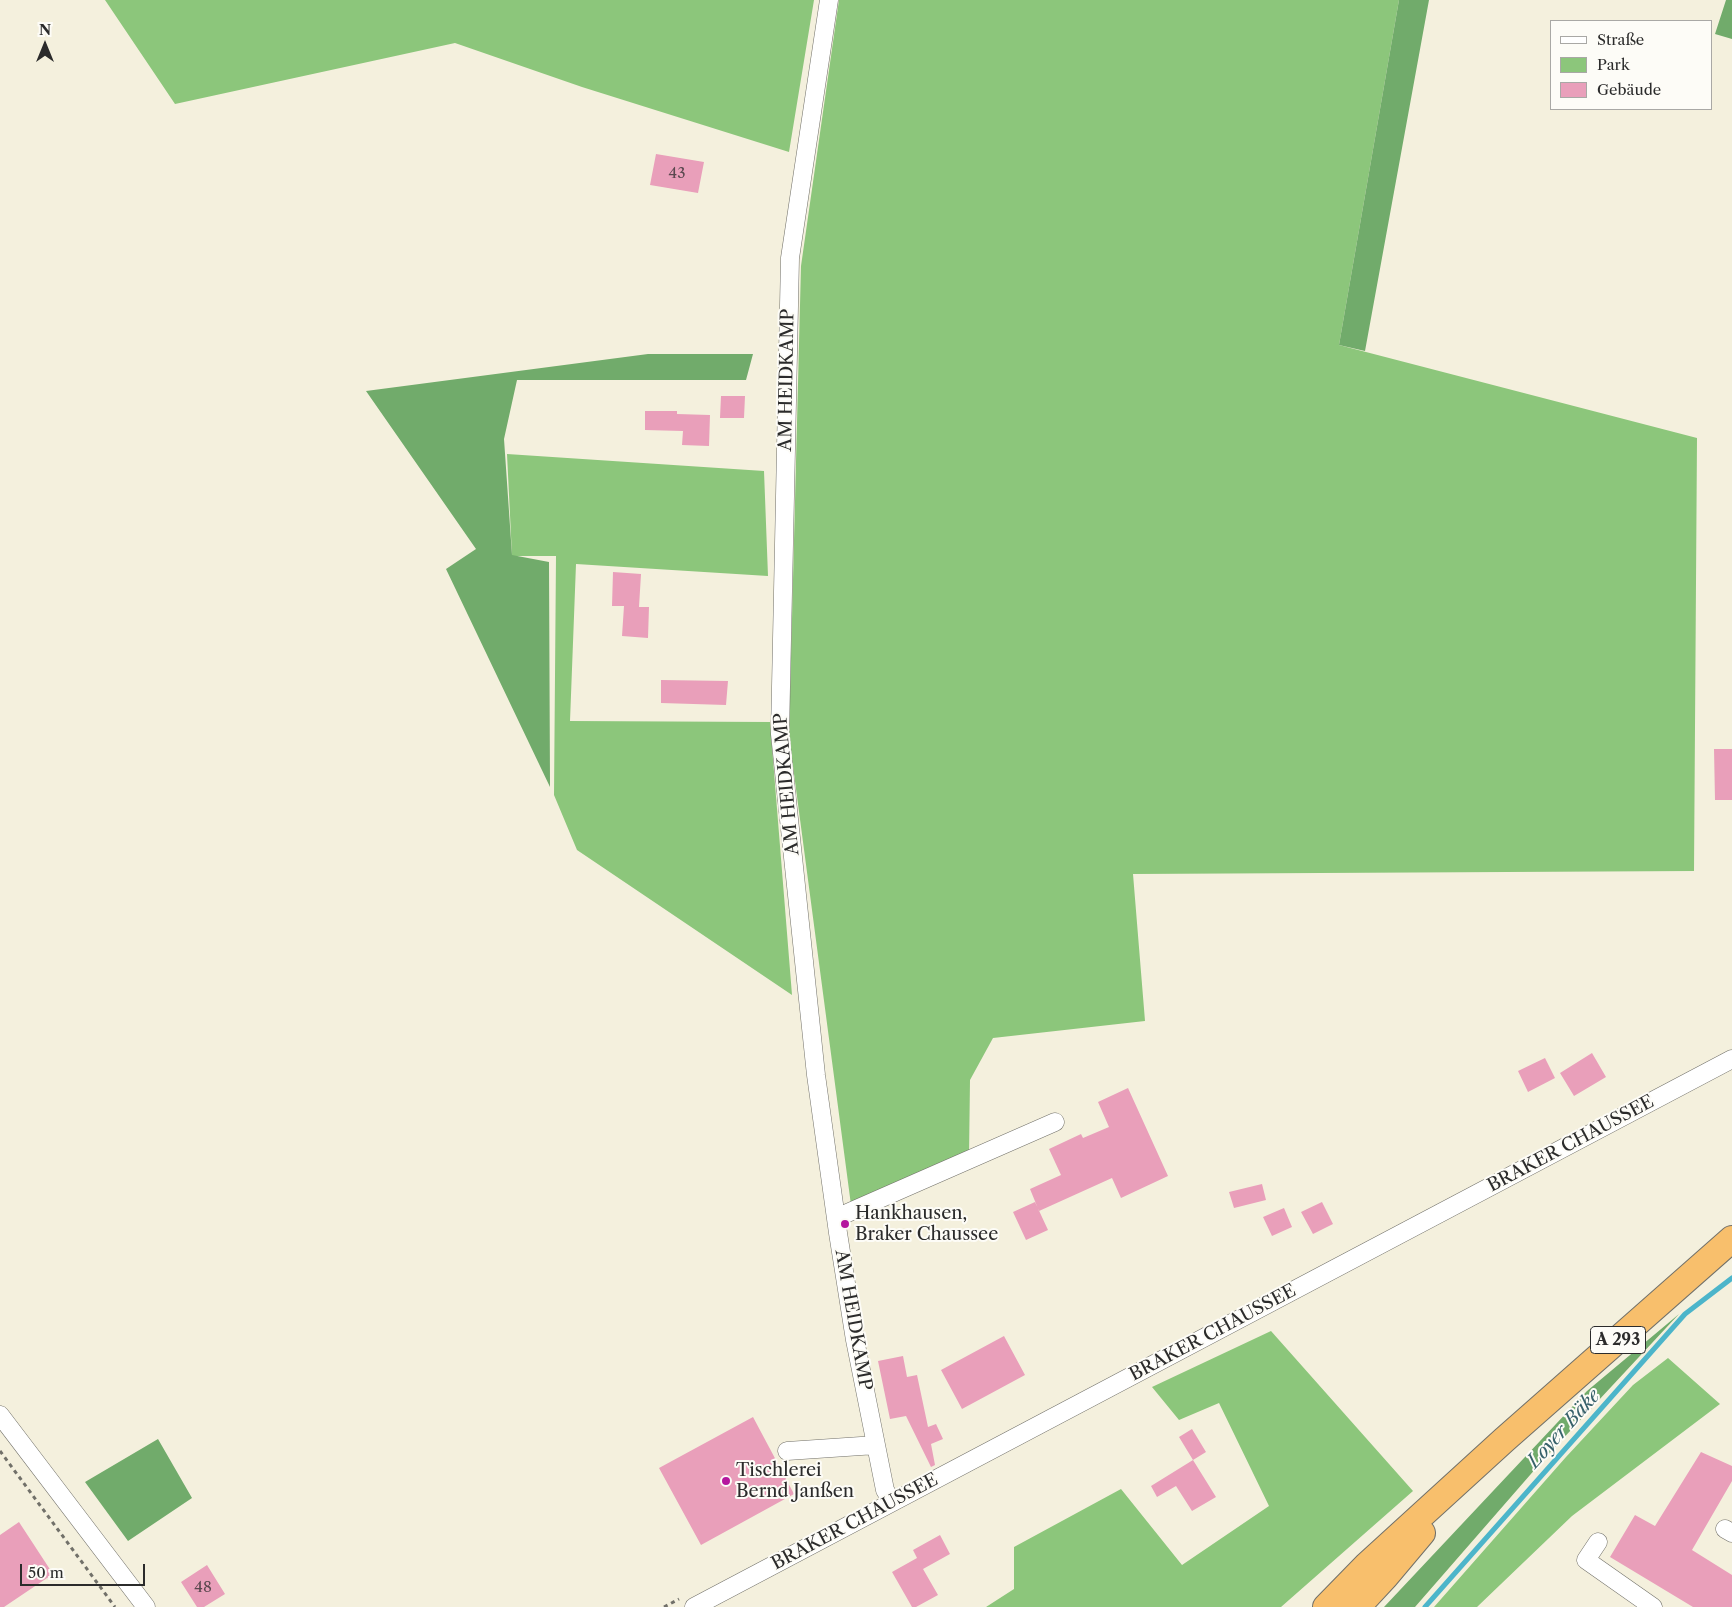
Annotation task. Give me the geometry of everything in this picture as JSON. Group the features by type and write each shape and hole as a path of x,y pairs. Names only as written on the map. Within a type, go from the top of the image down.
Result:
{"highway":[{"name":"A 293","path":"1326,1607 1366,1565 1504,1440 1732,1239"},
{"name":"A 293","path":"1358,1607 1504,1440"}],"street":[{"name":"AM HEIDKAMP","path":"829,0 790,258 780,734 808,1016 836,1218 855,1340 885,1490 892,1502"},
{"name":"BRAKER CHAUSSEE","path":"694,1607 1732,1059"},
{"path":"836,1218 1055,1122"},
{"path":"0,1415 146,1607"},
{"path":"787,1451 876,1445"},
{"path":"1598,1542 1586,1560 1653,1607"}],"path":[{"path":"0,1450 115,1607"}],"green space":[{"path":"105,0 814,0 789,152 582,87 455,43 175,104"},
{"path":"839,0 1399,0 1339,345 1697,438 1694,871 1133,874 1145,1021 993,1038 970,1080 969,1156 851,1205 789,736 801,266"},
{"path":"1399,0 1429,0 1365,351 1339,345"},
{"path":"1726,0 1732,0 1732,39 1715,34"},
{"path":"648,354 753,354 746,380 517,380 504,439 512,555 549,562 550,787 446,569 476,549 366,391"},
{"path":"507,454 764,471 768,576 576,564 570,721 770,722 792,995 577,850 554,795 556,556 512,556"},
{"path":"1679,1314 1544,1459 1415,1607 1384,1607 1587,1391"},
{"path":"1271,1331 1413,1491 1281,1607 986,1607 1014,1589 1014,1547 1121,1489 1182,1565 1269,1506 1219,1403 1179,1420 1152,1387"},
{"path":"1668,1358 1720,1404 1572,1516 1477,1607 1434,1607 1566,1457 1633,1385"},
{"path":"158,1439 192,1498 128,1541 85,1482"}],"building":[{"path":"656,154 704,162 698,193 650,185"},
{"path":"721,396 745,396 744,418 720,418"},
{"path":"645,411 677,411 677,414 710,415 709,446 682,445 683,431 645,430"},
{"path":"613,572 641,574 639,607 649,607 648,638 622,636 624,606 612,606"},
{"path":"661,680 728,681 726,705 661,703"},
{"path":"1714,749 1732,749 1732,800 1715,800"},
{"path":"1592,1053 1606,1077 1574,1096 1560,1073"},
{"path":"1545,1058 1555,1078 1528,1092 1518,1071"},
{"path":"1128,1088 1168,1176 1121,1198 1112,1178 1039,1211 1030,1189 1061,1175 1049,1149 1081,1134 1083,1138 1109,1127 1098,1102"},
{"path":"1262,1184 1266,1200 1234,1208 1229,1192"},
{"path":"1035,1202 1048,1230 1026,1240 1013,1212"},
{"path":"1322,1202 1333,1224 1313,1234 1301,1212"},
{"path":"1284,1208 1292,1227 1272,1236 1263,1217"},
{"path":"1004,1336 1025,1375 962,1409 941,1370"},
{"path":"903,1356 907,1377 917,1375 928,1427 936,1424 943,1439 931,1444 935,1465 931,1467 906,1416 890,1419 878,1361"},
{"name":"Tischlerei Bernd Janßen","path":"753,1417 794,1494 701,1545 659,1468"},
{"path":"1192,1429 1206,1452 1193,1460 1179,1437"},
{"path":"1701,1452 1732,1466 1732,1481 1692,1550 1732,1575 1732,1607 1693,1607 1610,1557 1635,1515 1655,1526"},
{"path":"1193,1460 1216,1497 1192,1511 1176,1486 1157,1497 1151,1486"},
{"path":"19,1522 53,1574 4,1607 0,1607 0,1535"},
{"path":"940,1535 950,1554 923,1569 938,1595 916,1607 912,1607 892,1572 917,1558 913,1550"},
{"path":"207,1565 225,1594 204,1607 197,1607 181,1582"}],"waterway":[{"name":"Loyer Bäke","path":"1425,1607 1685,1314 1732,1278"}],"place":[{"name":"Hankhausen, Braker Chaussee","path":"845,1224"},
{"name":"Tischlerei Bernd Janßen","path":"726,1481"}]}
